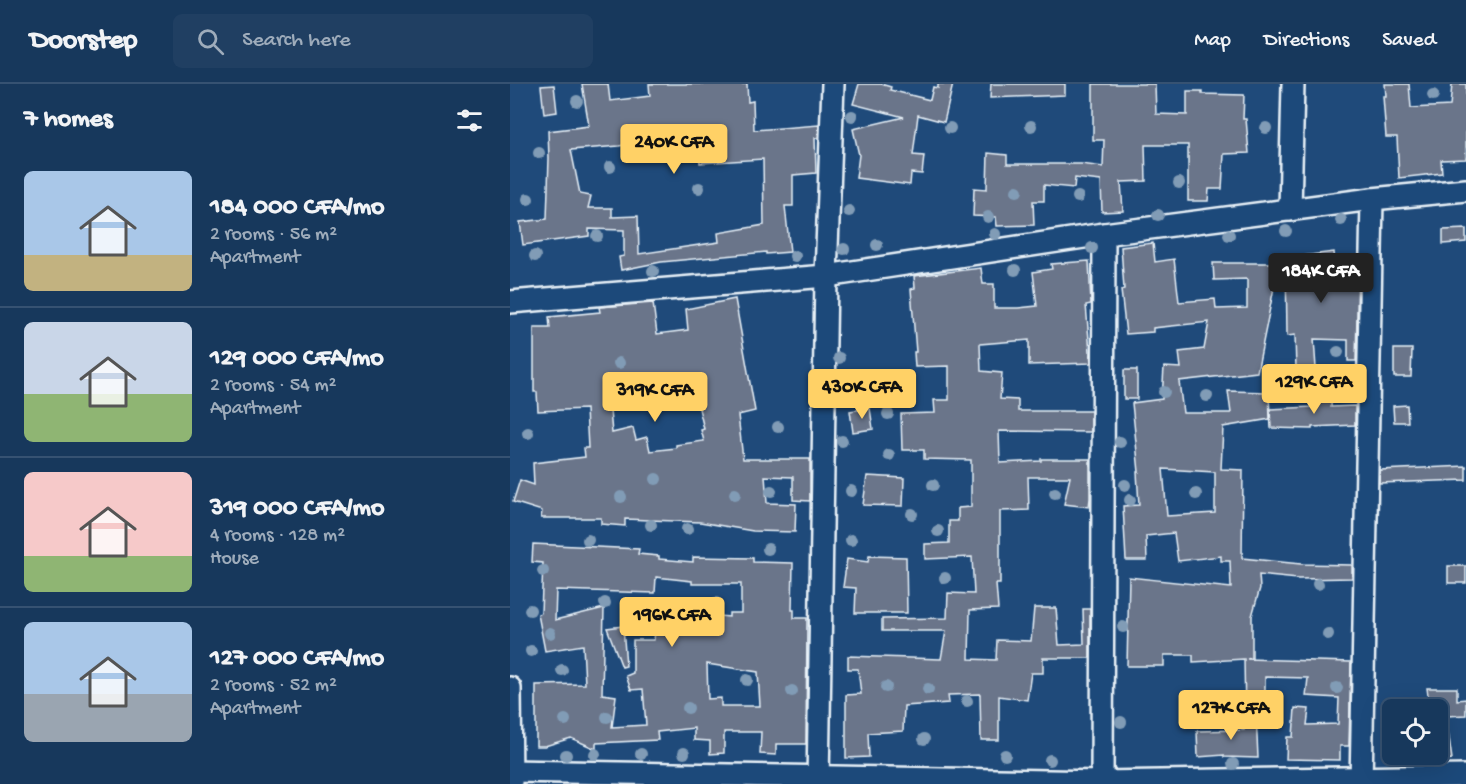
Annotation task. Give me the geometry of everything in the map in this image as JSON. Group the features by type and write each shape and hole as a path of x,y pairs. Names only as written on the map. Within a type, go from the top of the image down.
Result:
{"street":[{"path":"818,780 826,276 833,84"},
{"path":"1290,210 1293,84"},
{"path":"510,302 826,276 1104,234 1372,199 1466,190"},
{"path":"1361,781 1372,199"},
{"path":"1101,783 1104,234"},
{"path":"510,688 511,784"},
{"path":"510,771 818,780 1101,783 1361,781 1466,776"}],"building":[{"path":"582,84 608,84 610,101 650,96 649,84 747,84 748,102 753,101 754,130 819,125 818,138 815,138 816,173 793,175 793,206 785,206 790,252 766,254 766,252 661,262 621,270 619,257 624,256 624,230 589,229 589,236 523,245 520,222 547,219 548,131 589,126","holes":["684,134 684,138 698,138 700,163 763,159 764,225 718,233 719,242 639,254 638,216 612,217 612,208 588,208 591,196 580,194 571,150 619,146"]},
{"path":"859,84 881,84 891,87 890,90 930,100 933,87 938,88 938,84 953,84 944,122 918,115 913,155 924,156 922,174 911,173 910,185 856,178 859,155 853,129 904,117 853,104"},
{"path":"991,84 1065,84 1065,95 990,98"},
{"path":"1093,84 1155,84 1156,114 1187,115 1187,91 1202,91 1202,94 1244,95 1243,119 1246,119 1249,153 1224,154 1222,189 1209,189 1208,201 1188,201 1188,145 1145,145 1146,181 1121,182 1123,211 1102,212 1101,181 1075,178 1074,188 1044,185 1044,201 1033,201 1034,225 997,226 996,217 973,216 974,188 987,189 988,153 1007,155 1007,164 1081,164 1103,167 1104,140 1093,140"},
{"path":"1385,84 1409,84 1411,108 1450,106 1452,84 1466,84 1466,159 1441,160 1442,173 1399,178 1397,137 1386,137 1383,96 1386,96"},
{"path":"554,85 557,112 544,114 541,86"},
{"path":"1466,229 1466,242 1443,244 1443,230"},
{"path":"1153,243 1155,262 1174,259 1179,302 1215,299 1216,309 1247,308 1247,279 1214,280 1213,263 1279,263 1257,372 1179,381 1183,413 1231,413 1228,391 1269,392 1270,419 1223,427 1221,469 1243,470 1242,558 1301,564 1352,565 1352,578 1298,579 1259,575 1260,588 1252,616 1252,658 1247,659 1351,662 1349,746 1340,746 1340,760 1286,759 1287,737 1293,737 1295,708 1309,709 1307,725 1338,724 1339,698 1306,696 1308,678 1265,677 1265,713 1245,713 1244,659 1193,662 1193,655 1164,655 1164,666 1127,666 1129,577 1231,588 1230,561 1221,561 1221,556 1178,561 1174,533 1146,536 1147,560 1126,560 1123,506 1139,505 1137,472 1139,472 1132,403 1162,399 1164,367 1181,368 1179,352 1204,349 1209,322 1153,328 1153,332 1126,334 1121,290 1124,289 1121,247","holes":["1163,469 1215,472 1215,513 1167,516"]},
{"path":"1334,252 1335,264 1358,264 1356,361 1348,361 1348,340 1314,339 1316,368 1296,369 1295,335 1287,336 1286,258"},
{"path":"1089,261 1091,304 1086,305 1091,363 1029,365 1029,340 980,344 981,371 1002,373 1000,399 1018,400 1018,411 1091,411 1091,432 999,431 1000,463 1041,461 1041,459 1090,459 1090,498 1089,507 1064,504 1070,477 1028,477 1029,510 1000,511 1000,584 996,584 998,609 970,610 969,659 996,660 997,640 1031,641 1034,608 1056,608 1059,645 1084,644 1083,609 1090,609 1090,658 1043,658 1043,673 1031,673 1027,700 999,696 999,740 981,740 980,694 948,695 949,703 904,706 903,731 868,733 869,757 846,758 846,695 861,694 858,669 848,669 848,656 941,659 946,631 882,631 882,619 947,618 948,593 974,594 972,557 925,559 925,544 949,543 949,521 958,521 958,508 971,507 971,460 924,459 924,450 902,450 901,414 935,413 934,400 949,400 949,366 915,367 911,289 915,288 914,276 981,268 983,284 994,284 994,308 1018,308 1037,306 1033,272 1052,269 1051,264"},
{"path":"735,299 755,411 738,415 743,459 810,459 810,501 793,500 793,477 765,476 767,503 796,504 795,532 753,531 700,522 625,519 625,526 601,524 601,518 541,518 542,511 513,502 520,480 534,485 533,463 585,457 584,448 588,448 586,409 538,411 537,392 534,392 534,328 550,328 549,317 600,312 599,307 653,303 657,334 688,330 686,309","holes":["695,392 704,429 701,430 704,441 650,451 647,437 636,440 633,428 612,433 609,399"]},
{"path":"1394,349 1412,349 1411,377 1394,377"},
{"path":"1124,370 1137,370 1137,399 1124,399"},
{"path":"1312,392 1332,392 1331,407 1355,406 1355,425 1312,427 1312,429 1271,428 1270,409 1312,407"},
{"path":"1407,405 1408,422 1394,422 1393,406"},
{"path":"870,408 873,429 853,432 850,411"},
{"path":"1466,466 1466,480 1379,483 1380,470"},
{"path":"867,476 904,478 903,506 863,505"},
{"path":"533,544 639,549 638,554 659,556 659,559 693,562 693,557 753,558 753,562 793,563 792,610 794,610 794,618 807,618 806,744 776,744 776,755 760,754 761,732 724,732 724,753 710,754 710,741 694,740 694,728 657,732 658,740 596,743 596,749 571,738 545,746 536,746 536,685 585,684 583,645 545,651 538,614 541,613 543,563 532,562","holes":["656,577 692,581 692,584 741,584 741,613 729,613 729,617 686,613 686,620 657,616 654,640 633,640 633,673 626,676 631,690 643,689 646,725 612,727 616,696 602,694 604,608 555,620 556,590 655,593","707,664 758,672 760,706 721,706 721,698 708,699"]},
{"path":"869,556 906,557 907,613 855,613 856,588 843,587 847,559 868,562"},
{"path":"1448,566 1466,566 1466,583 1448,583"},
{"path":"623,626 626,666 622,667 607,628"},
{"path":"1427,688 1457,688 1457,700 1466,699 1466,715 1448,716 1448,699 1428,699"},
{"path":"1256,713 1258,758 1224,757 1224,755 1198,757 1197,731 1244,730 1243,714"},
{"path":"1448,730 1452,759 1448,760"}]}
